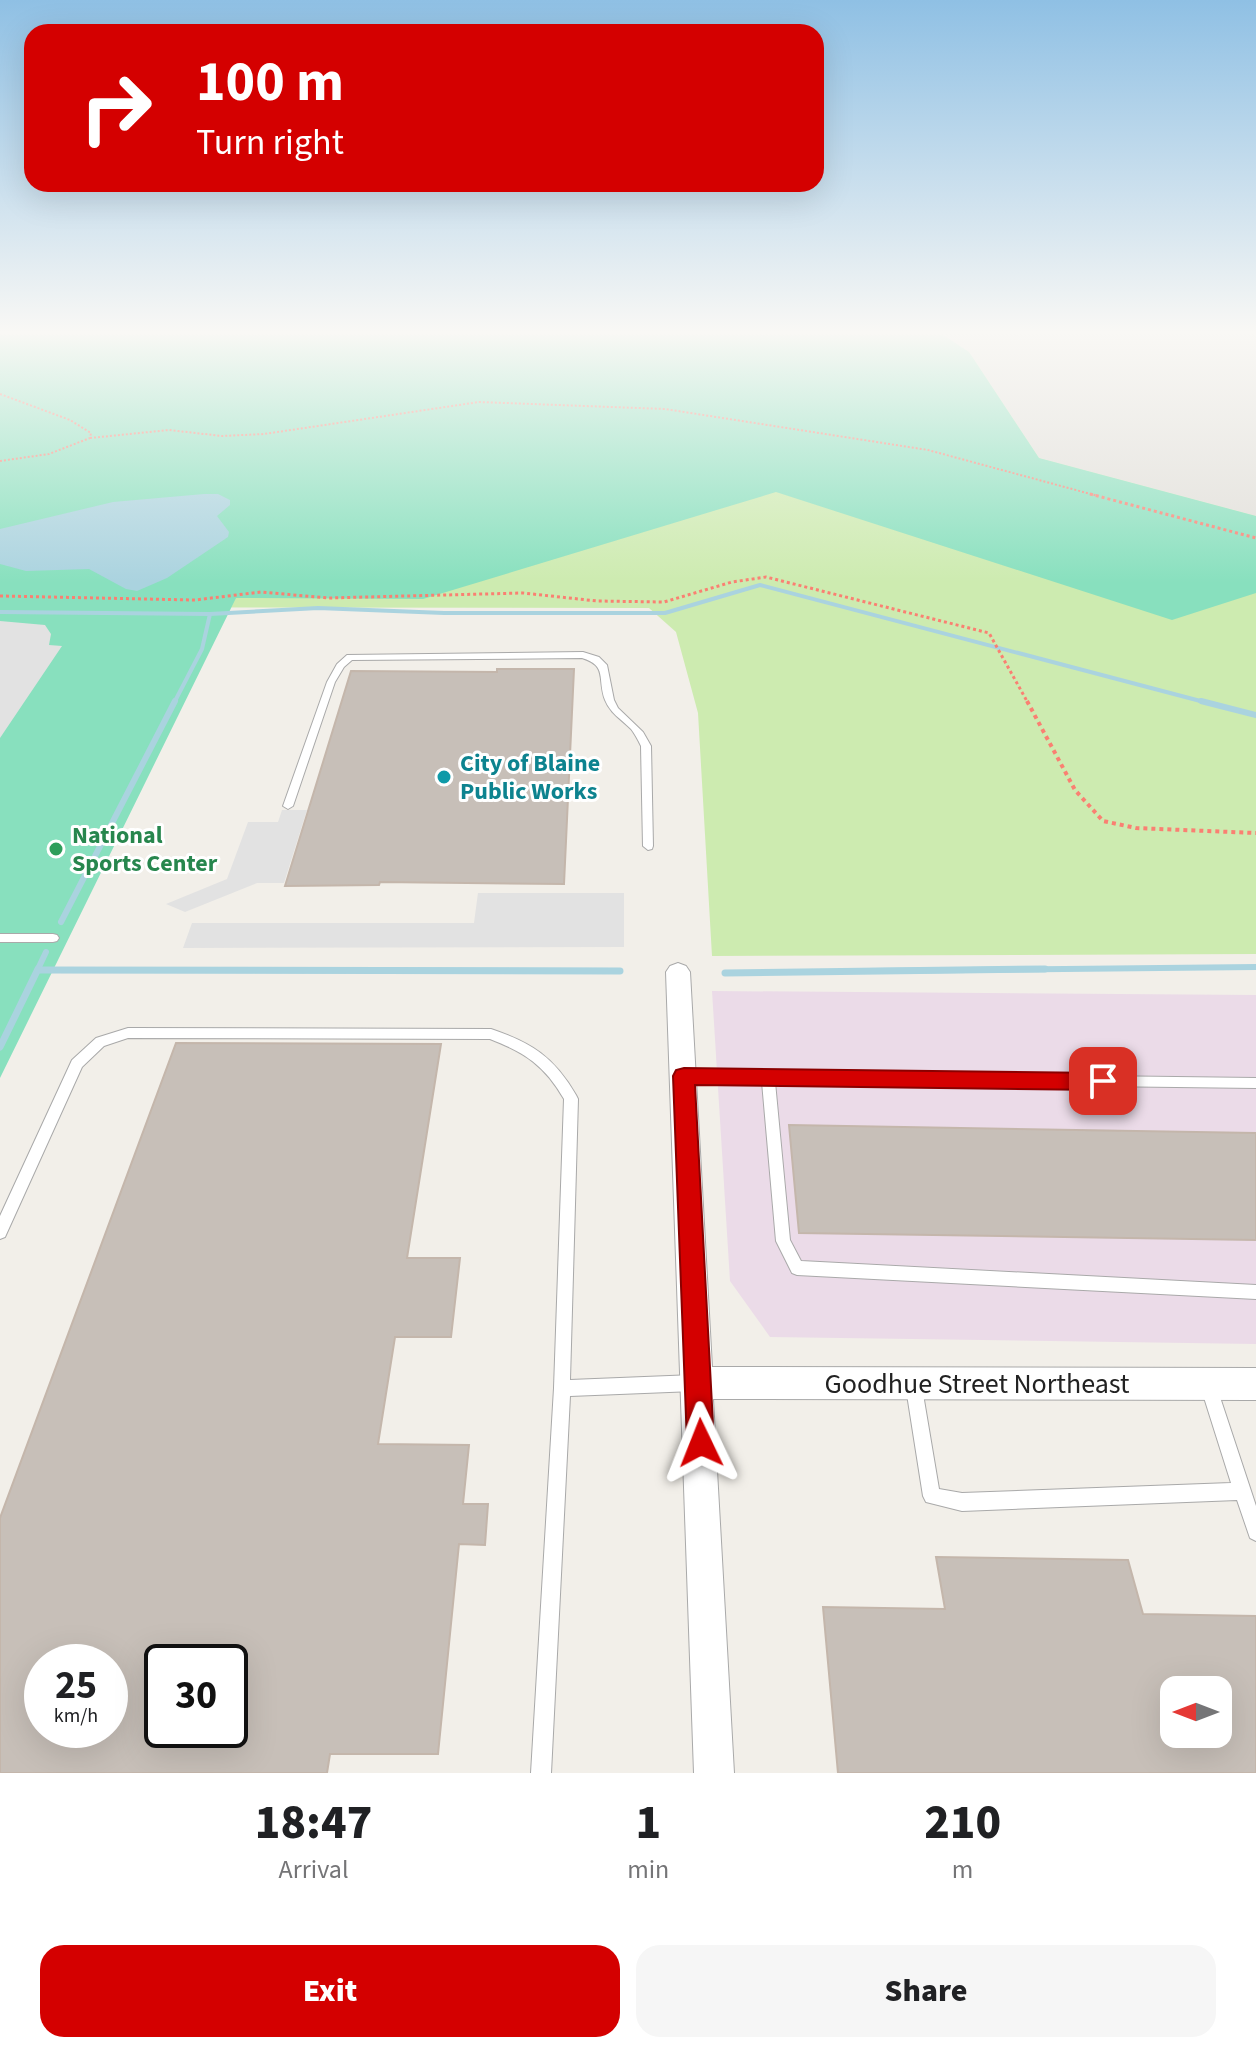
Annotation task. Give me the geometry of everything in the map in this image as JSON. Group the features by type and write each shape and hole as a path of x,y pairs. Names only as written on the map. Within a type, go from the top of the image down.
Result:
{"street":[{"path":"678,972 714,1773"},
{"name":"Goodhue Street Northeast","path":"698,1383 1256,1384"}],"lane":[{"path":"288,806 331,682 350,657 583,655 596,659 604,667 605,697 611,710 641,736 646,746 648,846"},
{"path":"0,938 53,938"},
{"path":"0,1232 77,1064 100,1042 128,1033 491,1034 533,1050 556,1071 571,1099 562,1388 541,1773"},
{"path":"684,1076 1256,1083"},
{"path":"768,1077 783,1241 797,1268 1256,1292"},
{"path":"562,1388 698,1383"},
{"path":"913,1383 932,1496 962,1502 1243,1491"},
{"path":"1208,1383 1256,1532"}],"path":[{"path":"59,418 85,427 91,433 90,438"},
{"path":"0,461 49,454 90,438 150,431 222,436 264,434 373,418"},
{"path":"738,418 954,456 1256,538"},
{"path":"0,596 195,600 261,592 362,599 523,593 597,601 664,602 732,582 766,577 979,629 993,639 1067,778 1095,816 1125,827 1256,833"}],"shaded area":[{"path":"1012,418 1256,418 1256,516 1039,458"},
{"path":"0,621 45,625 51,634 49,645 62,646 0,738"},
{"path":"282,810 307,810 284,883 257,883 185,912 166,904 227,879 248,822 278,822"},
{"path":"478,893 624,893 624,947 183,948 192,923 474,923"},
{"path":"712,991 1256,995 1256,1344 770,1337 730,1281"}],"green space":[{"path":"0,418 1012,418 1039,458 1256,516 1256,954 712,956 698,713 676,632 649,608 0,607"},
{"name":"National Sports Center","path":"0,418 1012,418 1039,458 1256,516 1256,593 1172,620 776,492 423,599 236,598 0,1078"}],"water":[{"path":"218,494 230,500 230,505 217,516 229,532 228,537 167,578 137,591 126,589 89,569 26,571 0,564 0,529 113,502"}],"building":[{"name":"City of Blaine Public Works","path":"497,669 574,669 564,884 380,882 379,885 285,886 351,671 497,672"},
{"path":"176,1043 441,1044 407,1258 460,1258 451,1337 395,1337 378,1444 469,1445 463,1504 488,1504 485,1545 459,1544 438,1754 330,1754 327,1773 0,1773 0,1518"},
{"path":"789,1125 1256,1133 1256,1240 799,1233"},
{"path":"936,1557 1128,1560 1143,1614 1256,1616 1256,1773 838,1773 823,1607 945,1609"}],"waterway":[{"path":"210,614 318,608 444,613 665,613 760,585 1208,703"},
{"path":"0,612 210,614"},
{"path":"174,703 202,649 210,614"},
{"path":"61,922 175,701"},
{"path":"1201,701 1256,715"},
{"path":"37,971 46,952"},
{"path":"965,970 1256,967"},
{"path":"0,1047 38,969"},
{"path":"965,970 1045,969"},
{"path":"40,970 620,971"},
{"path":"725,973 965,970"},
{"path":"868,971 965,970"}],"place":[{"name":"City of Blaine Public Works","path":"444,777"},
{"name":"National Sports Center","path":"56,849"}],"route":[{"path":"701,1443 684,1076 1103,1081"}]}
